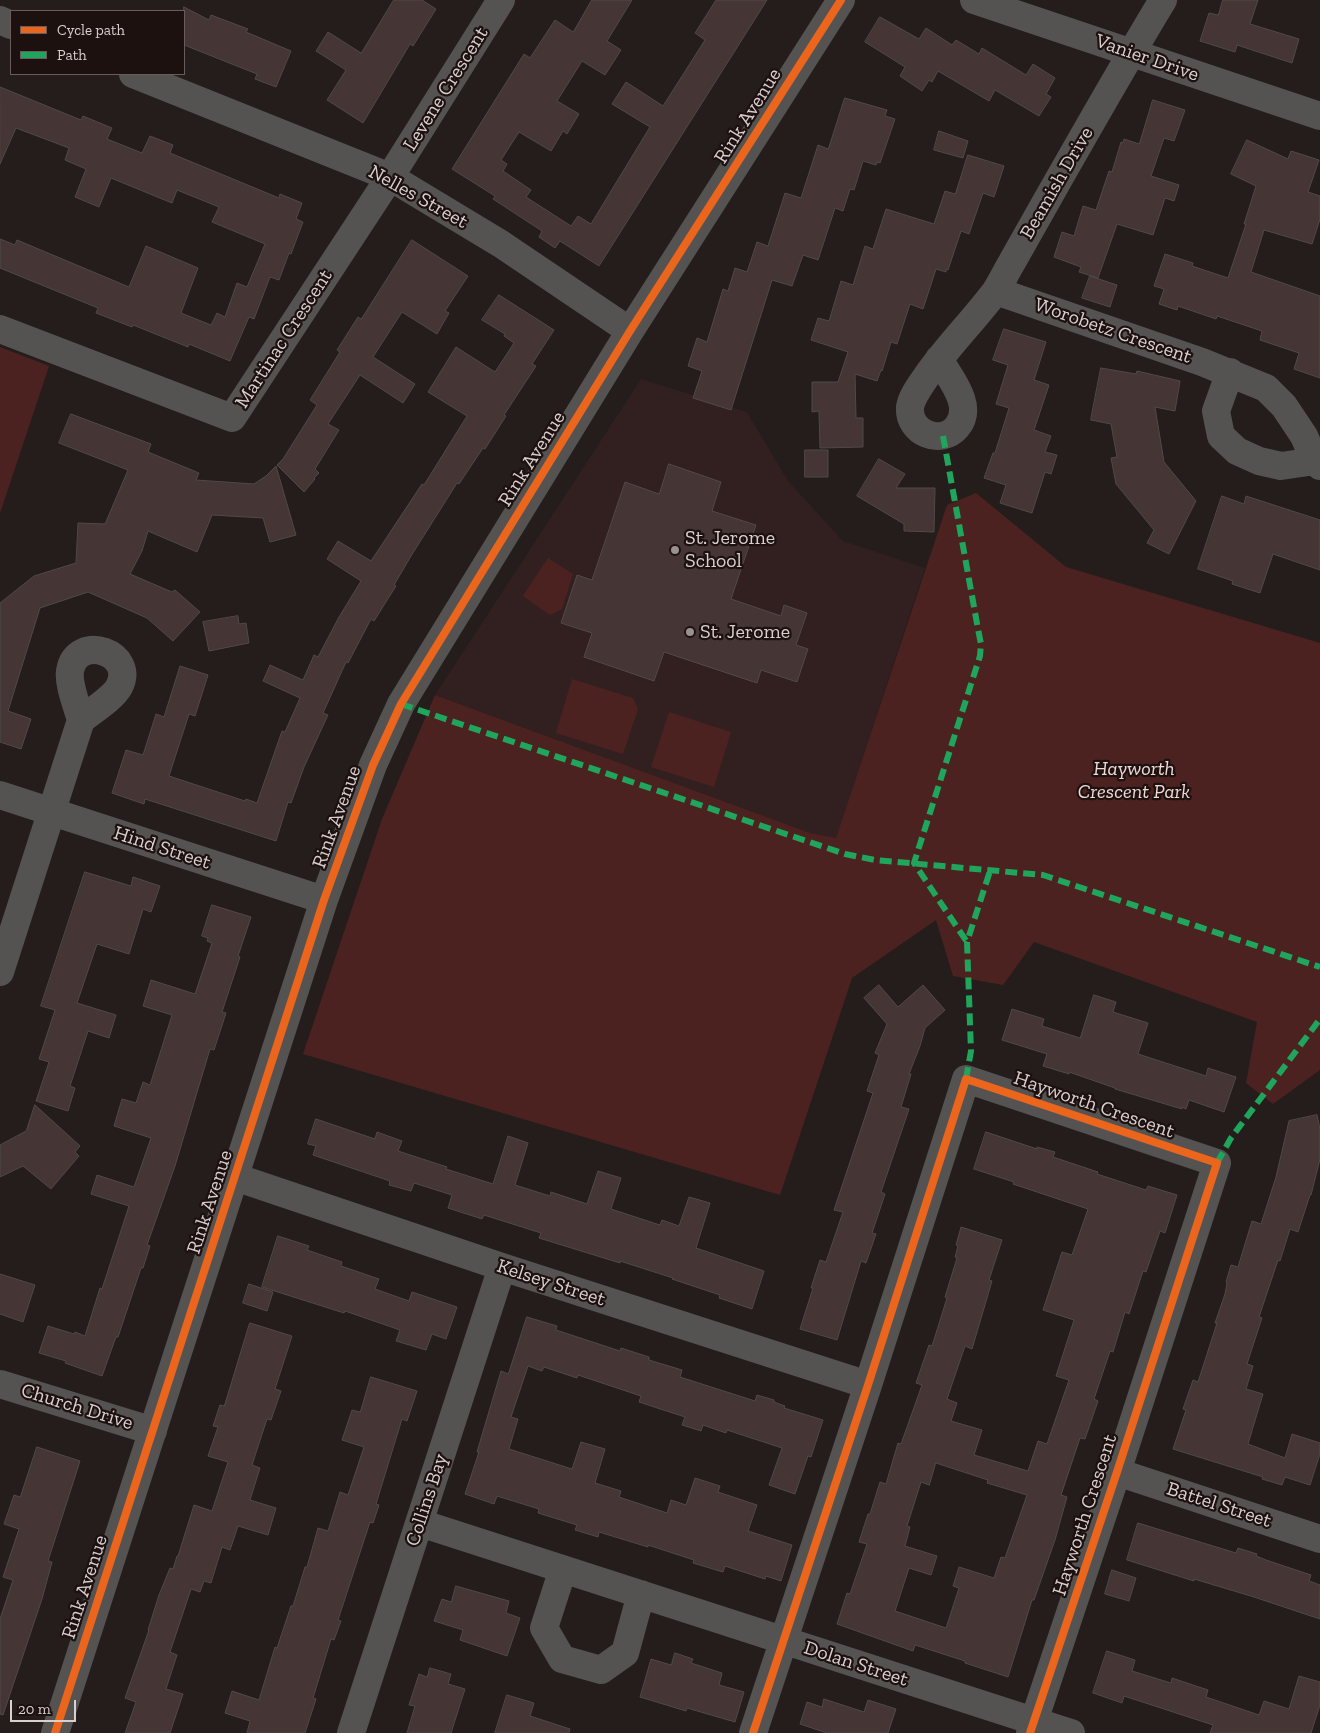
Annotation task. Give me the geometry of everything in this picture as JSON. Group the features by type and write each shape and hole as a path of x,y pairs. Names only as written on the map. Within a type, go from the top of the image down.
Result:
{"street":[{"name":"Levene Crescent","path":"390,177 502,0"},
{"name":"Rink Avenue","path":"55,1733 324,900 373,765 401,704 630,331 841,0"},
{"name":"Vanier Drive","path":"974,0 1320,116"},
{"name":"Beamish Drive","path":"939,359 996,291 1163,0"},
{"name":"Nelles Street","path":"135,75 390,177 501,244 630,331"},
{"name":"Martinac Crescent","path":"0,329 232,418 390,177"},
{"name":"Worobetz Crescent","path":"996,291 1230,372 1266,388 1284,406 1304,436 1317,463 1281,466 1259,461 1237,451 1220,436 1216,411 1230,372"},
{"path":"0,972 81,720"},
{"name":"Hind Street","path":"0,795 324,900"},
{"name":"Hayworth Crescent","path":"753,1733 868,1385 966,1079 1217,1163 1032,1727"},
{"name":"Kelsey Street","path":"235,1177 502,1267 868,1385"},
{"name":"Collins Bay","path":"351,1733 502,1267"},
{"name":"Church Drive","path":"0,1384 153,1431"},
{"name":"Battel Street","path":"1117,1472 1320,1539"},
{"name":"Dolan Street","path":"420,1523 783,1641 1032,1727 1071,1733"},
{"path":"563,1569 544,1628 562,1659 601,1670 625,1653 641,1594"}],"shaded area":[{"name":"St. Jerome","path":"641,379 747,412 788,481 843,541 925,568 836,839 810,833 435,695"}],"green space":[{"path":"0,347 49,366 0,513"},
{"name":"Hayworth Crescent Park","path":"976,493 1066,567 1320,643 1320,1070 1273,1104 1246,1083 1257,1022 1034,942 1003,985 953,976 936,920 852,978 780,1195 303,1054 382,819 435,695 810,833 836,838 947,505"},
{"path":"548,558 573,574 562,609 550,615 523,596"},
{"path":"572,679 633,698 638,709 623,754 556,733"},
{"path":"669,712 731,732 714,787 651,767"}],"building":[{"path":"394,0 422,0 436,9 413,46 410,44 363,123 327,100 346,70 316,51 328,32 361,53"},
{"path":"592,0 632,0 607,41 621,50 605,75 582,61 557,101 579,114 567,134 563,131 551,151 519,132 501,160 507,164 503,171 531,190 526,197 571,226 578,216 591,224 650,127 612,104 626,82 663,106 705,40 695,33 716,0 767,0 599,266 560,241 555,248 539,237 542,231 493,199 495,196 452,169 524,54 530,58 555,20 573,32"},
{"path":"1223,0 1258,0 1250,24 1299,39 1292,63 1237,45 1235,52 1200,41 1209,13 1218,15"},
{"path":"184,7 209,20 211,15 248,29 246,32 291,51 276,87 255,79 257,74 185,45"},
{"path":"880,17 919,39 926,28 952,45 956,40 979,54 982,48 1026,75 1033,64 1055,78 1046,94 1051,97 1039,116 995,90 989,101 938,71 932,82 929,80 922,91 900,76 905,67 865,42"},
{"path":"0,87 81,120 83,116 112,128 107,139 142,153 150,136 173,145 170,153 279,198 280,194 302,203 296,219 303,222 291,254 289,253 279,280 270,277 254,319 249,317 230,361 189,344 188,347 133,325 132,327 96,313 98,308 0,268 0,239 15,245 17,240 129,287 146,246 198,268 181,313 211,325 217,313 225,317 237,283 247,287 265,244 212,222 219,207 177,190 172,203 111,178 99,207 75,197 86,169 65,160 69,148 16,128 0,164"},
{"path":"845,98 887,110 885,116 895,119 880,163 877,162 876,165 863,161 854,190 850,189 843,211 835,208 818,260 803,255 792,286 772,280 731,410 693,398 702,371 688,366 697,338 707,342 723,289 728,291 735,268 747,272 757,242 768,246 785,193 801,198 818,145 828,149"},
{"path":"1153,100 1185,110 1174,141 1164,138 1151,176 1179,185 1174,201 1165,198 1153,235 1117,224 1098,278 1079,272 1081,267 1054,257 1062,232 1074,236 1083,206 1096,210 1109,171 1112,172 1121,142 1123,143 1124,139 1139,144"},
{"path":"939,131 968,141 963,158 934,150"},
{"path":"1247,140 1288,159 1291,151 1319,160 1308,192 1320,196 1320,219 1312,244 1264,230 1251,272 1320,296 1320,378 1294,369 1299,353 1260,340 1262,331 1217,316 1216,319 1178,306 1177,310 1159,304 1164,289 1154,286 1165,254 1193,263 1192,266 1228,278 1256,186 1231,174"},
{"path":"968,155 1004,166 994,197 983,193 969,234 961,231 948,270 946,269 946,272 936,269 923,309 910,304 897,344 891,342 877,381 855,374 856,418 863,418 863,447 820,448 819,411 812,412 812,382 838,382 848,352 811,340 818,318 829,321 841,281 853,285 865,246 873,249 886,209 934,224 945,191 955,194"},
{"path":"412,240 468,276 445,311 449,313 437,334 402,312 373,357 415,384 403,403 360,375 328,424 339,430 315,469 319,473 304,492 277,465 283,459 317,405 310,400 340,352 337,350 358,317 361,319"},
{"path":"1090,276 1117,285 1110,307 1082,298"},
{"path":"499,295 554,330 532,364 536,366 504,415 506,416 485,449 483,448 459,484 457,483 411,556 394,585 396,586 374,621 371,619 348,663 346,662 323,713 328,715 304,767 291,803 288,802 276,841 145,799 144,804 112,793 126,750 143,755 156,714 164,717 180,666 208,675 195,716 189,714 169,776 245,801 246,799 257,803 282,731 285,732 300,698 263,681 270,665 303,680 314,655 318,657 361,581 327,559 338,541 371,561 422,484 424,485 467,416 428,392 456,347 495,372 514,343 504,336 505,334 482,320"},
{"path":"1004,329 1046,342 1034,380 1049,385 1034,430 1051,436 1045,452 1057,455 1051,474 1045,472 1032,513 1000,503 1006,485 984,478 993,453 995,453 1009,408 996,404 1008,365 993,360"},
{"path":"1101,368 1136,374 1137,371 1180,381 1175,411 1155,407 1164,462 1196,501 1169,554 1147,543 1154,530 1116,484 1111,458 1117,457 1111,424 1091,420"},
{"path":"71,414 151,444 148,452 199,473 196,480 254,484 276,466 296,535 270,542 263,518 212,515 197,552 148,531 142,551 130,574 172,592 175,590 200,612 173,641 147,618 88,592 40,608 8,711 31,719 21,749 0,742 0,603 34,576 76,563 78,523 105,524 128,470 59,443"},
{"path":"805,450 828,450 828,477 805,477"},
{"path":"879,459 905,474 896,488 935,488 934,532 904,531 904,524 857,496"},
{"name":"St. Jerome School","path":"669,464 721,482 712,511 756,525 731,599 781,616 784,605 807,613 796,645 808,649 797,682 761,670 757,683 664,652 654,681 584,657 592,633 561,623 577,575 592,580 625,482 659,494"},
{"path":"1222,496 1244,504 1246,496 1320,520 1320,570 1273,554 1260,593 1232,584 1233,581 1198,569"},
{"path":"238,616 239,624 246,623 249,643 209,651 203,622"},
{"path":"85,872 131,886 133,877 160,886 151,912 143,909 129,954 97,944 77,1003 116,1015 109,1038 88,1031 70,1086 75,1088 68,1111 36,1101 49,1062 39,1059 55,1010 41,1006"},
{"path":"212,905 251,917 222,1012 226,1013 214,1050 210,1049 175,1166 147,1245 150,1246 143,1268 141,1268 118,1337 116,1337 102,1376 65,1363 66,1361 39,1353 48,1326 85,1336 129,1206 91,1194 97,1175 134,1187 151,1138 114,1126 122,1099 136,1103 143,1082 150,1085 172,1015 143,1006 151,980 195,994 212,943 207,941 208,938 202,936"},
{"path":"879,985 898,1007 923,985 945,1010 925,1028 909,1074 911,1074 901,1107 909,1109 881,1192 885,1194 872,1233 876,1234 866,1263 861,1261 837,1340 800,1329 820,1260 826,1262 843,1212 834,1210 873,1093 867,1091 879,1055 875,1053 887,1024 864,998"},
{"path":"1094,995 1116,1002 1113,1012 1148,1023 1138,1054 1206,1076 1208,1068 1236,1077 1224,1112 1189,1100 1186,1109 1182,1107 1182,1109 1115,1089 1069,1072 1069,1074 1043,1066 1047,1054 1002,1040 1012,1009 1044,1019 1042,1026 1080,1038"},
{"path":"35,1105 80,1146 75,1152 79,1156 51,1189 23,1166 0,1177 0,1145 26,1131"},
{"path":"1317,1115 1320,1129 1320,1159 1311,1195 1298,1232 1290,1229 1280,1261 1278,1260 1259,1317 1262,1318 1247,1364 1253,1366 1246,1389 1263,1394 1248,1444 1285,1458 1292,1434 1320,1443 1320,1454 1310,1485 1285,1477 1282,1485 1262,1479 1263,1477 1173,1449 1186,1410 1183,1409 1193,1380 1198,1382 1217,1323 1215,1323 1225,1294 1231,1265 1238,1267 1252,1221 1261,1224 1276,1177 1289,1121"},
{"path":"316,1119 375,1139 377,1132 402,1141 398,1151 493,1184 508,1136 528,1143 515,1185 550,1196 551,1192 587,1204 598,1171 621,1178 611,1209 660,1225 662,1220 679,1226 689,1197 710,1203 696,1248 764,1271 752,1309 719,1298 720,1295 673,1278 539,1238 541,1233 484,1215 482,1219 448,1208 452,1195 414,1183 411,1191 389,1185 390,1181 313,1155 316,1146 308,1144"},
{"path":"986,1132 1037,1149 1037,1147 1055,1152 1053,1157 1098,1172 1097,1174 1146,1190 1148,1186 1177,1195 1165,1233 1160,1231 1146,1272 1143,1271 1129,1314 1125,1312 1113,1352 1110,1351 1094,1399 1098,1401 1085,1439 1080,1438 1061,1495 1067,1497 1055,1540 1034,1600 1032,1600 1008,1677 915,1645 913,1651 837,1624 847,1593 850,1594 867,1544 859,1542 868,1514 870,1514 880,1482 886,1484 898,1443 901,1444 922,1385 916,1383 929,1345 932,1346 947,1298 945,1297 957,1258 955,1257 958,1246 956,1245 961,1227 1002,1240 989,1280 992,1281 972,1349 965,1346 947,1399 957,1403 951,1421 982,1430 974,1455 1028,1471 1038,1441 1047,1444 1069,1380 1056,1376 1074,1320 1043,1310 1062,1252 1072,1255 1088,1209 974,1169","holes":["936,1463 988,1480 987,1483 1027,1495 1005,1558 1001,1557 994,1578 959,1567 953,1586 959,1588 946,1628 895,1611 909,1568 931,1575 937,1556 905,1546 910,1527 907,1526 921,1482 929,1485"]},
{"path":"278,1236 309,1246 307,1250 342,1262 341,1266 379,1279 375,1289 409,1301 412,1292 457,1307 446,1339 432,1334 426,1350 396,1341 400,1330 345,1311 344,1313 262,1287"},
{"path":"0,1274 35,1285 23,1322 0,1314"},
{"path":"249,1284 273,1292 267,1311 243,1303"},
{"path":"527,1317 557,1326 556,1330 620,1351 621,1348 649,1357 649,1360 682,1370 680,1377 755,1401 757,1395 774,1400 774,1402 785,1406 784,1408 823,1420 811,1457 808,1456 795,1494 769,1485 782,1448 727,1430 726,1433 703,1425 701,1431 682,1425 685,1417 639,1402 641,1396 578,1375 577,1378 544,1367 542,1371 528,1366 511,1417 518,1419 509,1449 572,1469 581,1442 605,1449 595,1483 621,1491 619,1497 667,1513 671,1500 686,1505 695,1478 720,1486 718,1492 757,1505 748,1531 792,1545 781,1581 766,1576 765,1579 725,1566 723,1572 693,1563 694,1560 648,1545 648,1547 599,1532 598,1537 575,1530 577,1525 538,1513 539,1509 497,1496 494,1504 465,1494 479,1452 477,1452 501,1371 508,1374"},
{"path":"250,1323 292,1336 275,1389 281,1391 271,1420 267,1419 252,1465 260,1468 250,1500 276,1508 268,1535 238,1526 230,1550 222,1547 211,1583 204,1581 200,1592 191,1589 170,1652 177,1655 166,1689 183,1694 170,1733 125,1733 136,1702 125,1698 159,1595 170,1568 173,1569 194,1505 212,1511 228,1462 208,1456 218,1427 213,1426 220,1405 224,1406"},
{"path":"371,1377 417,1391 407,1421 402,1419 376,1504 379,1505 373,1523 370,1522 338,1620 341,1621 334,1640 331,1639 313,1698 316,1699 305,1733 247,1733 250,1721 225,1713 232,1691 259,1700 275,1647 277,1648 305,1567 307,1567 318,1528 328,1531 340,1492 348,1495 364,1447 342,1440 352,1410 360,1412"},
{"path":"37,1447 80,1461 48,1561 52,1562 42,1599 3,1715 0,1714 0,1619 13,1580 3,1577 19,1529 4,1524 14,1495 20,1497"},
{"path":"1138,1523 1236,1553 1238,1548 1257,1554 1256,1556 1266,1560 1311,1575 1309,1581 1320,1585 1320,1619 1254,1597 1127,1560"},
{"path":"1112,1570 1136,1578 1129,1601 1105,1594"},
{"path":"456,1586 509,1601 506,1613 520,1618 507,1656 460,1640 463,1630 434,1621 442,1599 451,1602"},
{"path":"1107,1651 1135,1660 1132,1671 1171,1683 1172,1678 1208,1690 1206,1697 1259,1715 1264,1701 1289,1709 1299,1676 1320,1682 1320,1705 1311,1733 1210,1733 1213,1725 1124,1696 1122,1703 1093,1693"},
{"path":"675,1653 693,1659 691,1663 722,1673 719,1685 744,1692 735,1722 687,1708 686,1711 640,1697 651,1659 671,1665"},
{"path":"430,1668 451,1674 448,1684 465,1689 451,1733 407,1733 415,1706 409,1705 419,1674 427,1677"},
{"path":"507,1695 534,1703 530,1716 570,1729 569,1733 495,1733"},
{"path":"824,1699 864,1712 868,1700 896,1709 888,1733 827,1733 800,1724 807,1702 822,1707"}],"marked path":[{"path":"943,436 981,644 980,656 914,863 967,942"},
{"path":"401,704 845,854 875,860 1043,875 1320,967"},
{"path":"966,1079 971,1051 967,942 990,871"},
{"path":"1217,1163 1231,1138 1320,1019"}],"cycle path":[{"path":"55,1733 324,900 373,765 401,704 630,331 841,0"},
{"path":"753,1733 868,1385 966,1079 1217,1163 1030,1733"}],"place":[{"name":"St. Jerome School","path":"675,550"},
{"name":"St. Jerome","path":"690,632"}]}
